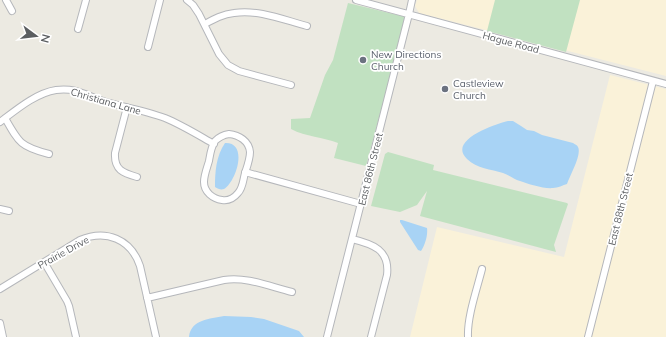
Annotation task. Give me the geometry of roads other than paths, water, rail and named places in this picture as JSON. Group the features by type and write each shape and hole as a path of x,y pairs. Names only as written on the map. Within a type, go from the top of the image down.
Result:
{"street":[{"path":"6,0 12,11"},
{"path":"78,29 86,0"},
{"path":"148,47 160,0"},
{"path":"187,0 197,10 219,54 230,66 241,72 291,85"},
{"name":"Hague Road","path":"356,0 666,84"},
{"name":"East 86th Street","path":"327,337 412,0"},
{"path":"205,24 216,18 236,12 245,12 263,14 307,26"},
{"name":"East 88th Street","path":"588,337 653,81"},
{"name":"Christiana Lane","path":"3,120 36,97 47,92 65,89 76,91 105,102 172,121 214,144"},
{"path":"127,107 115,153 115,161 118,168 123,172 137,177"},
{"path":"3,120 21,142 33,150 50,154"},
{"path":"229,134 243,139 250,151 241,188 237,195 232,198 224,200 218,199 211,196 206,190 204,182 206,170 212,146 214,144 220,138 229,134"},
{"path":"245,172 361,204"},
{"path":"0,209 9,211"},
{"name":"Prairie Drive","path":"0,289 86,237 99,235 113,237 128,246 137,258 156,337"},
{"path":"352,239 369,243 376,247 383,254 387,266 387,275 371,337"},
{"path":"44,262 67,301 76,337"},
{"path":"468,337 469,320 482,269"},
{"path":"147,298 234,279 249,281 292,292"},
{"path":"0,324 3,337"}],"water":[{"path":"508,121 513,121 527,130 573,143 578,147 579,151 577,160 567,184 559,187 545,188 527,184 503,173 475,165 467,159 463,152 463,145 468,139 484,129"},
{"path":"225,143 232,144 237,149 238,163 233,179 224,189 218,189 215,187 216,170 220,153"},
{"path":"400,220 427,228 426,240 421,251 418,250"},
{"path":"224,316 264,319 299,331 304,337 189,337 193,327 197,323 207,319"}],"place":[{"name":"New Directions Church","path":"363,60"},
{"name":"Castleview Church","path":"445,89"}]}
